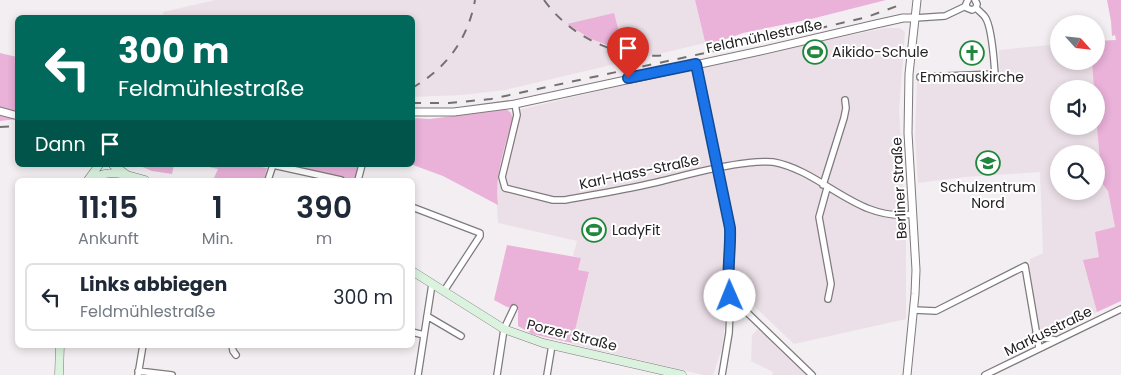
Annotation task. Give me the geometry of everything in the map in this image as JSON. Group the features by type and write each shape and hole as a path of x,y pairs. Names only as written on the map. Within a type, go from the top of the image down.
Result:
{"main road":[{"path":"89,178 98,167"},
{"path":"117,167 127,175"},
{"path":"96,178 101,174 112,173 138,178"},
{"name":"Porzer Straße","path":"415,272 504,329 532,340 682,375"},
{"path":"59,375 60,348"}],"street":[{"name":"Berliner Straße","path":"907,375 916,270 908,74 917,0"},
{"path":"914,18 945,16 967,3 970,10 978,2 990,27 994,52 995,74 920,77"},
{"name":"Feldmühlestraße","path":"415,112 454,112 514,104 903,18 914,18"},
{"path":"696,64 716,168 730,228 729,333 722,375"},
{"path":"828,299 831,284 819,217 825,186 844,118 845,100"},
{"name":"Karl-Hass-Straße","path":"514,104 517,115 502,177 505,188 553,200 565,200 716,168 764,161 791,167 872,210 905,215 913,214"},
{"path":"0,111 15,115"},
{"path":"282,167 332,178"},
{"path":"415,208 480,232 480,236 444,291"},
{"path":"914,310 936,311 1025,266 1039,348"},
{"path":"418,375 432,284"},
{"path":"730,296 812,375"},
{"path":"496,375 504,329 514,308"},
{"name":"Markusstraße","path":"985,375 1121,309"},
{"path":"427,316 461,336"},
{"path":"415,333 424,336"},
{"path":"1035,333 1044,339 1057,340"},
{"path":"547,375 552,345"},
{"path":"142,348 138,373 172,375"},
{"path":"232,348 236,355"}],"shaded area":[{"path":"215,0 695,0 705,43 505,90 462,95 415,97 415,15 164,15 163,12"},
{"path":"695,0 886,0 811,19 743,33 706,46"},
{"path":"1107,0 1121,0 1121,301 1097,312 1083,260 1099,257 1095,232 1115,227 1108,191 1105,187 1105,145 1099,145 1098,135 1105,135 1105,80 1093,80 1093,70 1105,70 1105,41 1116,40 1115,35 1112,36"},
{"path":"614,13 624,51 591,39 567,24"},
{"path":"885,28 900,28 905,32 899,111 906,232 906,319 794,344 734,287 729,292 722,348 713,375 703,375 572,344 589,273 578,270 581,258 573,256 577,241 498,223 496,191 501,162 513,119 510,112 686,70"},
{"name":"Schulzentrum Nord","path":"1050,45 1050,70 1093,70 1093,80 1050,80 1050,135 1098,135 1099,145 1050,145 1050,200 1105,200 1105,187 1108,191 1115,227 1099,257 1084,260 1097,312 1076,322 1077,325 1052,337 1043,334 1038,328 1029,274 1030,259 1043,253 1040,172 965,177 918,183 915,136 917,80 1000,77 999,50"},
{"path":"0,53 15,57 15,119 0,121"},
{"path":"506,109 510,112 513,118 499,172 498,205 443,176 415,166 415,118 430,119"},
{"path":"143,167 174,167 172,174 152,171"},
{"path":"209,167 267,168 264,178 214,178 218,169"},
{"path":"291,167 358,167 356,178 345,178"},
{"path":"507,245 581,258 578,270 589,272 572,343 532,334 518,326 518,309 507,307 494,300"},
{"path":"760,327 808,375 772,375 773,372 751,361 752,335"}],"railway":[{"path":"415,86 436,71 454,51 467,27 475,0"},
{"path":"544,0 555,14 569,26 599,44 633,54 650,56 668,55"},
{"path":"415,103 449,103 491,99 812,30 867,17 897,6"},
{"path":"0,127 15,126"}],"place":[{"name":"Aikido-Schule","path":"815,52"},
{"name":"Emmauskirche","path":"972,53"},
{"name":"Schulzentrum Nord","path":"988,163"},
{"name":"LadyFit","path":"594,230"}],"route":[{"path":"628,78 696,64 730,228 728,290 730,296"}]}
